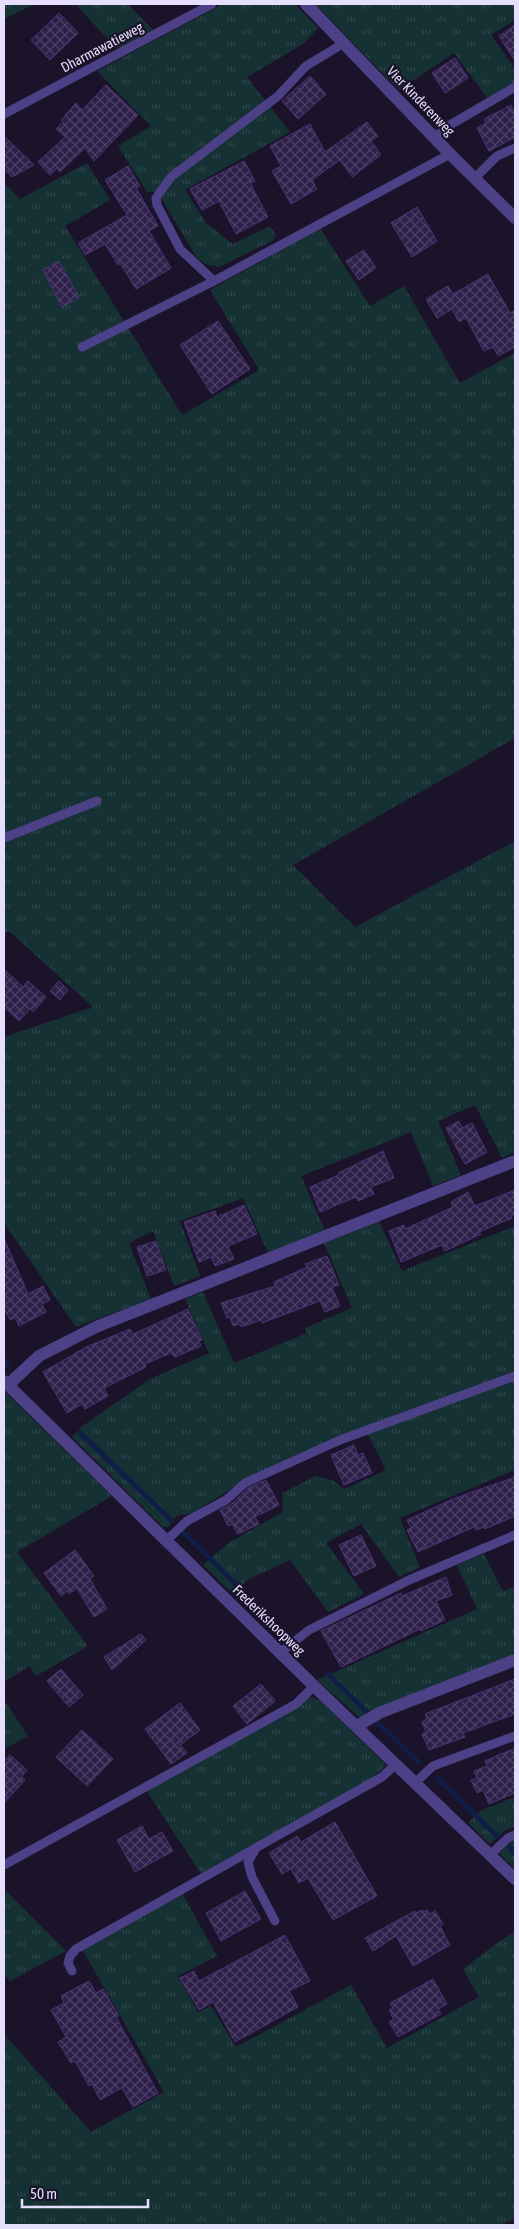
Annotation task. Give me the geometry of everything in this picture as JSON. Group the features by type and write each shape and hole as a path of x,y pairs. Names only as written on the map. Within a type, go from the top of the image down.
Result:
{"street":[{"name":"Vier Kinderenweg","path":"306,4 450,154 515,218"},
{"path":"6,1383 39,1356 96,1327 515,1162"},
{"name":"Frederikshoopweg","path":"6,1383 280,1653 515,1879"},
{"path":"357,1726 379,1713 515,1660"}],"lane":[{"name":"Dharmawatieweg","path":"4,114 212,4"},
{"path":"214,281 180,250 157,205 156,198 160,190 171,177 278,96 306,66 344,43"},
{"path":"435,138 450,125 515,87"},
{"path":"475,178 498,156 515,148"},
{"path":"82,347 214,281 450,154"},
{"path":"4,838 97,801"},
{"path":"166,1540 186,1521 226,1500 246,1483 340,1440 515,1376"},
{"path":"280,1653 309,1630 409,1580 515,1535"},
{"path":"4,1865 296,1704 314,1686"},
{"path":"416,1782 433,1766 515,1736"},
{"path":"72,1971 68,1964 70,1956 76,1949 382,1777 396,1764"},
{"path":"490,1855 508,1838 515,1835"},
{"path":"257,1848 248,1862 252,1877 275,1921"}],"green space":[{"path":"4,4 35,4 4,19"},
{"path":"75,4 128,4 153,30 117,49"},
{"path":"223,4 295,4 318,28 303,44 247,77 290,132 185,190 206,223 233,244 270,226 276,236 272,241 219,267 205,264 197,258 160,196 155,192 147,192 118,146 151,126 97,71"},
{"path":"315,4 515,4 515,20 491,35 515,69 515,83 488,99 454,53 399,90"},
{"path":"87,163 110,200 65,226 182,415 259,370 210,290 320,228 370,306 404,286 460,383 515,353 515,738 293,865 355,927 515,841 515,1152 502,1158 475,1105 438,1121 461,1175 433,1186 411,1132 301,1176 325,1231 268,1253 243,1198 180,1221 200,1276 174,1286 153,1231 129,1243 151,1299 76,1327 4,1223 4,1037 93,1007 9,931 4,933 4,183 20,199"},
{"path":"379,1221 402,1271 515,1226 515,1374 260,1474 257,1472 193,1513 176,1516 168,1527 163,1527 72,1437 84,1425 150,1379 209,1353 185,1299 203,1292 234,1363 307,1333 305,1328 352,1308 324,1243"},
{"path":"515,1379 515,1470 400,1518 420,1567 399,1577 361,1524 326,1543 364,1594 328,1612 290,1560 247,1580 233,1594 203,1565 230,1542 283,1512 282,1493 316,1476 334,1481 344,1489 386,1470 367,1433"},
{"path":"4,1391 112,1496 17,1552 88,1646 36,1676 29,1666 4,1682"},
{"path":"484,1554 503,1591 515,1587 515,1656 360,1718 317,1680 477,1609 457,1565"},
{"path":"309,1697 320,1700 386,1765 373,1778 201,1874 146,1790"},
{"path":"4,1700 28,1736 4,1749"},
{"path":"515,1797 515,1827 505,1830 490,1844 468,1823 482,1810"},
{"path":"515,1840 515,1869 499,1853"},
{"path":"4,1889 66,1951 10,1981 4,1975"},
{"path":"182,1893 217,1956 178,1976 198,2012 211,2006 236,2047 351,1985 387,2048 479,1997 463,1969 515,1932 515,2219 501,2225 4,2225 4,2034 91,2132 164,2092 82,1949"}],"building":[{"path":"59,13 78,33 50,60 31,40"},
{"path":"515,25 515,61 499,36"},
{"path":"455,58 468,78 445,93 432,73"},
{"path":"310,76 326,94 298,119 282,101"},
{"path":"106,85 138,115 94,161 85,148 60,172 57,168 50,175 38,162 65,137 56,129 63,122 61,120 76,103 82,110"},
{"path":"511,105 515,114 515,137 489,151 477,128 486,123 484,119"},
{"path":"367,122 378,136 371,141 381,155 352,177 340,160 312,180 317,189 291,204 272,171 281,166 270,146 310,124 325,152"},
{"path":"4,136 34,165 12,177 4,169"},
{"path":"244,161 255,181 250,183 268,217 236,234 219,201 202,210 190,189"},
{"path":"128,166 140,186 136,188 158,226 149,231 171,268 136,289 120,263 118,265 105,244 85,255 78,243 127,215 105,180"},
{"path":"417,207 437,241 412,257 391,223"},
{"path":"364,250 376,268 359,280 346,261"},
{"path":"59,261 79,298 62,307 43,270"},
{"path":"488,274 510,313 515,310 515,347 498,356 493,347 484,351 466,318 459,322 452,309 437,318 426,299 448,286 453,294"},
{"path":"218,321 250,369 212,394 180,345"},
{"path":"4,969 23,987 28,981 46,997 33,1012 30,1009 19,1021 4,1007"},
{"path":"59,981 68,990 60,1000 50,991"},
{"path":"459,1121 462,1128 472,1123 487,1152 465,1164 446,1128"},
{"path":"383,1151 394,1178 371,1187 374,1194 358,1201 356,1197 320,1212 310,1187 339,1175 338,1173"},
{"path":"515,1190 515,1214 511,1216 512,1218 479,1232 481,1234 445,1251 442,1245 401,1262 389,1231 404,1225 405,1229 453,1207 451,1202 468,1192 475,1206"},
{"path":"244,1205 257,1234 228,1246 234,1259 215,1266 211,1257 199,1262 184,1222 215,1211 217,1217"},
{"path":"4,1238 28,1294 43,1286 50,1300 42,1304 46,1312 19,1326 15,1318 10,1320 4,1308"},
{"path":"156,1241 166,1270 147,1276 137,1247"},
{"path":"327,1256 339,1285 332,1287 340,1306 325,1312 320,1301 262,1323 261,1320 241,1327 240,1324 233,1326 230,1317 227,1318 221,1303 275,1286 274,1282 307,1267 305,1264"},
{"path":"188,1309 202,1340 199,1341 201,1346 175,1357 171,1353 145,1364 146,1367 104,1388 108,1396 85,1409 82,1404 67,1413 43,1372 86,1347 130,1329 133,1334"},
{"path":"354,1445 358,1455 363,1453 372,1473 344,1485 331,1455"},
{"path":"515,1477 515,1516 485,1529 484,1527 476,1530 474,1527 418,1552 407,1530 411,1528 407,1520 455,1498"},
{"path":"266,1480 279,1505 255,1517 259,1524 238,1534 232,1524 228,1526 220,1510 230,1505 248,1488"},
{"path":"361,1535 376,1566 354,1576 339,1545"},
{"path":"75,1550 94,1576 90,1579 107,1609 94,1617 77,1588 69,1594 67,1591 61,1596 44,1573"},
{"path":"446,1577 452,1595 436,1601 445,1620 421,1631 420,1629 341,1667 321,1631 401,1593 402,1596"},
{"path":"141,1634 146,1640 112,1670 104,1657"},
{"path":"61,1669 83,1695 69,1707 47,1681"},
{"path":"515,1679 515,1714 463,1733 465,1737 429,1750 422,1734 426,1732 422,1722 427,1719 425,1714"},
{"path":"261,1684 275,1701 247,1724 233,1706"},
{"path":"180,1703 200,1730 180,1745 187,1753 171,1764 145,1729"},
{"path":"82,1730 113,1759 87,1786 56,1757"},
{"path":"515,1748 515,1793 489,1804 483,1790 477,1793 471,1780 477,1778 474,1771 487,1766 485,1761"},
{"path":"10,1755 27,1770 21,1777 25,1780 4,1803 4,1761"},
{"path":"335,1822 377,1896 333,1920 308,1878 299,1883 291,1869 282,1874 269,1853 297,1836 301,1842"},
{"path":"142,1826 149,1839 162,1832 173,1851 135,1872 117,1840"},
{"path":"245,1891 261,1919 221,1941 206,1913"},
{"path":"423,1910 424,1912 427,1910 430,1914 435,1911 443,1924 440,1926 450,1945 413,1966 396,1936 373,1951 365,1938 415,1911 416,1913"},
{"path":"285,1935 310,1981 289,1991 298,2007 235,2042 213,2002 199,2010 180,1978 194,1971 199,1981"},
{"path":"433,1979 447,2004 438,2009 441,2014 398,2037 389,2022 394,2019 389,2010 393,2008 390,2003"},
{"path":"89,1981 96,1993 103,1989 119,2016 116,2017 158,2093 133,2107 122,2088 100,2100 92,2084 89,2086 75,2061 71,2063 58,2042 66,2037 51,2010 64,2003 61,1996"}],"waterway":[{"path":"4,1360 8,1364"},
{"path":"80,1433 171,1520"},
{"path":"183,1532 280,1628"},
{"path":"328,1674 368,1713"},
{"path":"378,1723 419,1762"},
{"path":"438,1779 497,1836"},
{"path":"510,1848 515,1854"}]}
